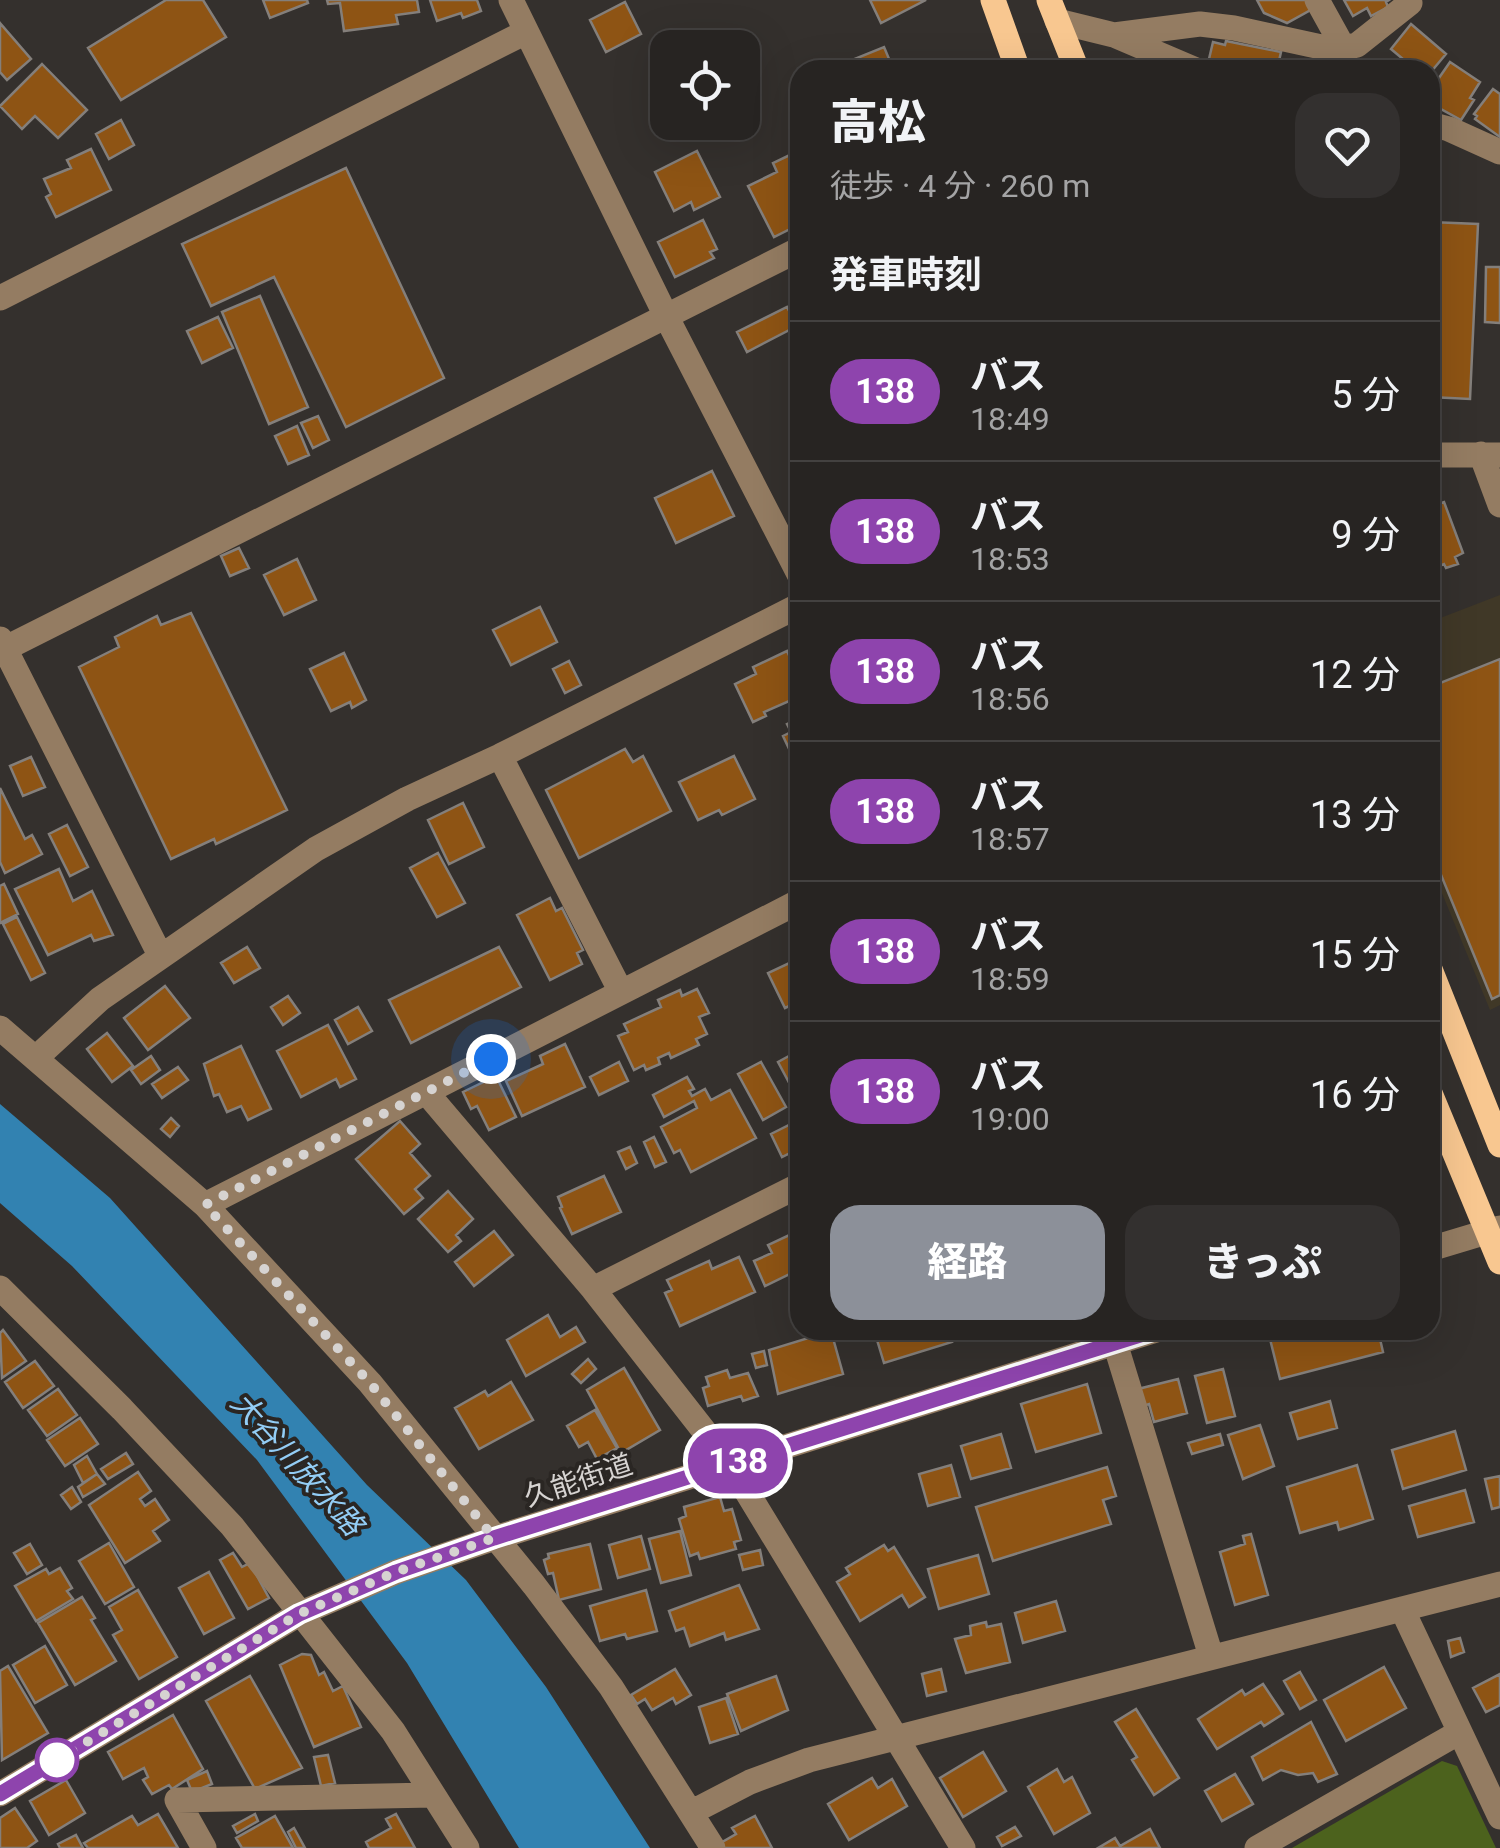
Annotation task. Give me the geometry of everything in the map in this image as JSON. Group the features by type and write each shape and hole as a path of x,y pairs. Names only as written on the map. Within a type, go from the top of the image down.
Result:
{"main road":[{"path":"993,0 1014,60"},
{"path":"1053,11 1073,60"},
{"path":"1440,993 1500,1145"},
{"path":"1440,1114 1493,1230 1500,1262"}],"street":[{"path":"510,0 790,557"},
{"path":"1317,0 1344,48"},
{"path":"1114,35 1200,24 1335,50 1356,45 1409,0"},
{"path":"1053,11 1173,60"},
{"path":"0,298 526,32"},
{"path":"1440,127 1500,152"},
{"path":"160,955 2,646 790,254"},
{"path":"1440,455 1490,454 1500,505"},
{"path":"37,1058 100,999 316,849 407,799 790,610"},
{"path":"500,756 622,992"},
{"path":"205,1205 790,907"},
{"path":"0,1028 205,1205 370,1383 534,1585 611,1687 713,1848"},
{"path":"426,1092 593,1289 730,1464 963,1848"},
{"path":"593,1289 790,1190"},
{"path":"1440,1246 1493,1230"},
{"path":"0,1288 122,1409 220,1514 393,1731 466,1848"},
{"name":"久能街道","path":"0,1794 299,1614 396,1572 1127,1340"},
{"path":"1115,1344 1211,1656"},
{"path":"692,1812 750,1782 809,1760 1500,1584"},
{"path":"1402,1609 1500,1818"},
{"path":"1256,1848 1458,1733"},
{"path":"204,1848 177,1800 433,1794"}],"shaded area":[{"path":"1500,595 1500,1005 1490,1010 1440,888 1440,618"}],"green space":[{"path":"1442,1761 1457,1766 1496,1848 1292,1848"}],"water":[{"name":"大谷川放水路","path":"0,1104 110,1198 367,1485 466,1580 546,1687 650,1848 519,1848 407,1663 257,1460 72,1266 0,1203"}],"building":[{"path":"166,0 203,0 226,37 121,100 88,48"},
{"path":"263,0 307,0 308,3 270,18"},
{"path":"327,0 417,0 419,12 396,15 398,24 344,31 340,3 328,4"},
{"path":"430,0 477,0 481,11 437,21"},
{"path":"870,0 926,0 881,23"},
{"path":"1257,0 1312,0 1316,7 1287,23 1264,13"},
{"path":"1344,0 1389,0 1388,7 1371,16 1367,8 1353,16"},
{"path":"625,2 641,34 606,52 590,20"},
{"path":"0,23 31,59 7,80 0,72"},
{"path":"1411,24 1446,54 1440,61 1404,60 1391,49"},
{"path":"1226,41 1281,52 1279,60 1209,59 1213,42 1225,45"},
{"path":"884,47 889,60 852,60"},
{"path":"1450,62 1480,82 1461,120 1440,108 1440,76"},
{"path":"42,64 87,110 58,138 35,116 22,129 0,106"},
{"path":"1493,89 1500,94 1500,137 1475,119 1474,114"},
{"path":"121,120 134,145 109,159 96,134"},
{"path":"91,149 111,190 56,217 46,197 51,194 44,179 71,168 67,160"},
{"path":"697,151 720,197 694,210 691,202 674,211 655,172"},
{"path":"790,155 790,229 774,237 748,186 777,172 773,163"},
{"path":"346,168 444,378 346,427 274,277 211,306 182,244"},
{"path":"703,220 717,249 710,252 714,258 675,277 658,242"},
{"path":"1440,222 1478,224 1470,399 1440,398"},
{"path":"1486,267 1500,267 1500,323 1485,322"},
{"path":"260,296 308,407 269,424 222,312"},
{"path":"787,307 790,313 790,330 747,352 737,332"},
{"path":"218,317 233,348 202,363 187,331"},
{"path":"318,416 329,440 313,448 301,423"},
{"path":"297,426 309,455 288,464 275,436"},
{"path":"712,471 734,516 676,543 655,498"},
{"path":"1444,502 1463,553 1455,557 1458,564 1446,568 1444,564 1440,566 1440,503"},
{"path":"239,548 249,568 230,576 221,556"},
{"path":"297,559 316,600 284,615 264,575"},
{"path":"540,607 557,642 511,665 493,630"},
{"path":"191,613 287,810 216,844 214,839 171,859 79,667 119,647 115,637 157,616 161,625"},
{"path":"787,651 790,657 790,702 764,712 766,716 753,722 735,684 756,674 753,667"},
{"path":"344,653 366,700 352,708 350,702 331,711 310,669"},
{"path":"1500,659 1500,995 1492,999 1440,872 1440,683"},
{"path":"569,661 581,685 565,693 553,669"},
{"path":"790,732 790,751 783,736"},
{"path":"625,749 633,762 643,756 671,811 579,858 546,790"},
{"path":"734,756 755,799 722,815 719,810 698,820 679,782"},
{"path":"31,757 45,787 23,796 10,766"},
{"path":"0,788 25,839 32,835 42,854 5,873 0,862"},
{"path":"463,803 484,847 449,864 428,820"},
{"path":"67,825 88,867 70,876 49,834"},
{"path":"438,853 465,903 437,917 410,868"},
{"path":"59,869 73,901 92,891 113,935 94,941 91,935 48,955 15,889"},
{"path":"4,884 18,914 0,923 0,886"},
{"path":"550,898 556,911 562,908 583,950 577,953 582,964 550,980 517,915"},
{"path":"17,917 45,973 31,980 3,924"},
{"path":"247,947 260,968 234,983 221,963"},
{"path":"499,947 521,987 411,1043 389,1000"},
{"path":"790,963 790,1006 785,1008 768,973"},
{"path":"165,986 190,1018 148,1050 124,1018"},
{"path":"697,989 709,1013 699,1017 707,1034 696,1039 699,1045 671,1058 669,1053 658,1058 660,1064 646,1070 644,1065 634,1070 618,1036 628,1032 624,1024 661,1007 658,1000 680,990 682,996"},
{"path":"288,996 300,1013 283,1025 271,1007"},
{"path":"358,1007 372,1031 348,1044 335,1020"},
{"path":"328,1025 356,1079 340,1087 336,1079 301,1097 277,1051"},
{"path":"107,1033 133,1066 112,1082 87,1049"},
{"path":"565,1044 585,1087 522,1116 506,1081 543,1064 540,1056"},
{"path":"241,1046 271,1109 248,1120 241,1106 227,1112 219,1094 214,1096 204,1064"},
{"path":"790,1055 790,1084 778,1062"},
{"path":"151,1056 160,1070 141,1084 131,1070"},
{"path":"619,1062 628,1081 599,1095 590,1077"},
{"path":"761,1062 786,1107 763,1120 738,1074"},
{"path":"178,1067 188,1080 162,1098 152,1084"},
{"path":"496,1076 516,1117 489,1130 477,1106 471,1109 463,1092"},
{"path":"687,1077 694,1089 689,1091 692,1096 705,1089 711,1100 730,1090 756,1138 691,1172 680,1150 674,1153 661,1127 697,1108 694,1101 664,1117 653,1095"},
{"path":"171,1118 179,1126 170,1137 161,1129"},
{"path":"400,1121 420,1144 410,1153 430,1176 415,1189 423,1198 404,1214 356,1159"},
{"path":"790,1124 790,1153 782,1157 771,1134"},
{"path":"654,1137 666,1162 655,1167 644,1142"},
{"path":"630,1147 637,1163 626,1169 618,1152"},
{"path":"604,1176 621,1212 572,1234 558,1197"},
{"path":"448,1191 473,1219 456,1235 461,1241 448,1252 418,1219"},
{"path":"494,1231 513,1255 474,1286 455,1262"},
{"path":"790,1235 790,1274 765,1286 754,1261 772,1253 768,1245"},
{"path":"739,1257 755,1292 680,1326 665,1293 672,1290 667,1280 709,1261 712,1269"},
{"path":"548,1315 560,1337 576,1327 585,1342 526,1376 507,1340"},
{"path":"3,1330 26,1361 2,1378 0,1333"},
{"path":"802,1340 834,1340 843,1374 778,1394 769,1350"},
{"path":"877,1340 951,1340 952,1342 884,1363"},
{"path":"1270,1340 1380,1340 1383,1352 1280,1379"},
{"path":"764,1351 767,1365 756,1368 752,1354"},
{"path":"588,1359 596,1369 581,1383 572,1374"},
{"path":"35,1361 54,1386 23,1408 5,1382"},
{"path":"624,1368 660,1430 621,1453 587,1390"},
{"path":"1223,1369 1235,1416 1207,1423 1195,1376"},
{"path":"727,1370 730,1378 748,1373 758,1396 743,1401 741,1396 708,1406 703,1388 709,1386 706,1377"},
{"path":"1178,1379 1187,1413 1154,1422 1149,1404 1143,1406 1138,1389"},
{"path":"511,1382 533,1420 479,1449 455,1408 485,1391 488,1396"},
{"path":"1087,1384 1101,1433 1036,1452 1021,1404"},
{"path":"58,1389 77,1415 47,1436 28,1410"},
{"path":"1330,1401 1337,1428 1298,1439 1290,1413"},
{"path":"595,1410 617,1448 597,1459 588,1442 579,1447 567,1426"},
{"path":"80,1418 98,1444 65,1466 47,1440"},
{"path":"1260,1425 1274,1466 1243,1479 1228,1435"},
{"path":"1455,1431 1466,1470 1403,1489 1392,1450"},
{"path":"1001,1434 1011,1468 971,1479 961,1446"},
{"path":"1220,1434 1223,1445 1192,1454 1188,1443"},
{"path":"126,1453 133,1464 108,1479 101,1469"},
{"path":"87,1456 97,1474 83,1483 74,1465"},
{"path":"951,1465 960,1497 928,1506 919,1474"},
{"path":"1357,1465 1373,1519 1339,1530 1337,1522 1300,1533 1287,1487"},
{"path":"1107,1467 1116,1496 1103,1500 1111,1524 993,1561 976,1507"},
{"path":"138,1472 151,1491 140,1499 145,1506 155,1499 169,1520 153,1531 160,1541 125,1563 89,1505"},
{"path":"97,1474 105,1484 83,1497 78,1487"},
{"path":"1500,1476 1500,1507 1492,1509 1485,1479"},
{"path":"72,1487 81,1502 71,1509 61,1495"},
{"path":"1465,1490 1474,1522 1418,1537 1409,1506"},
{"path":"720,1497 724,1511 732,1509 741,1540 734,1542 736,1549 700,1559 698,1553 690,1556 679,1519 686,1516 684,1507"},
{"path":"680,1531 691,1575 661,1583 649,1539"},
{"path":"1251,1534 1268,1595 1235,1605 1220,1552 1245,1544 1243,1536"},
{"path":"641,1536 650,1569 618,1578 609,1545"},
{"path":"109,1543 134,1587 105,1604 79,1561"},
{"path":"30,1544 42,1565 27,1574 14,1553"},
{"path":"590,1544 601,1589 559,1600 553,1573 548,1574 544,1560 549,1558 548,1554"},
{"path":"884,1545 888,1551 894,1547 925,1597 909,1607 902,1595 860,1621 837,1582 850,1574 846,1568"},
{"path":"760,1550 763,1565 743,1570 739,1555"},
{"path":"233,1553 242,1567 250,1563 269,1598 248,1609 220,1560"},
{"path":"978,1555 989,1594 939,1609 928,1569"},
{"path":"60,1568 72,1588 67,1591 73,1599 36,1621 15,1586 46,1569 49,1574"},
{"path":"209,1572 234,1618 204,1634 179,1588"},
{"path":"739,1585 759,1629 726,1640 724,1633 690,1646 684,1628 676,1631 669,1611"},
{"path":"138,1590 177,1657 139,1679 113,1635 122,1630 109,1607"},
{"path":"646,1590 657,1631 600,1641 590,1606"},
{"path":"82,1597 116,1661 75,1685 38,1623"},
{"path":"1056,1601 1065,1631 1023,1643 1015,1613"},
{"path":"986,1622 987,1627 1001,1624 1010,1662 966,1673 955,1639 971,1635 970,1626"},
{"path":"1460,1638 1464,1652 1451,1657 1448,1641"},
{"path":"45,1646 67,1685 35,1703 13,1665"},
{"path":"302,1654 311,1655 319,1675 324,1672 333,1691 343,1686 361,1727 314,1747 280,1665"},
{"path":"8,1666 48,1733 2,1760 0,1671"},
{"path":"1384,1667 1406,1708 1346,1741 1324,1700"},
{"path":"675,1669 691,1695 676,1704 673,1698 652,1710 645,1699 637,1704 631,1695"},
{"path":"941,1669 946,1691 927,1696 922,1674"},
{"path":"1300,1672 1316,1700 1300,1709 1284,1681"},
{"path":"1500,1674 1500,1705 1486,1712 1473,1688"},
{"path":"250,1676 302,1768 255,1789 206,1701"},
{"path":"776,1676 788,1710 741,1731 727,1694"},
{"path":"1263,1684 1283,1714 1264,1726 1261,1722 1217,1749 1198,1719 1242,1690 1245,1695"},
{"path":"726,1698 738,1734 710,1743 699,1707"},
{"path":"1136,1709 1179,1778 1154,1795 1115,1722"},
{"path":"173,1715 203,1769 172,1789 169,1785 152,1794 143,1780 148,1777 144,1768 123,1779 108,1752"},
{"path":"1311,1722 1337,1774 1318,1782 1313,1773 1298,1775 1281,1770 1263,1780 1252,1757"},
{"path":"983,1752 1006,1791 963,1817 940,1778"},
{"path":"328,1755 335,1783 321,1786 314,1757"},
{"path":"1057,1769 1064,1782 1072,1777 1090,1813 1054,1834 1028,1787"},
{"path":"207,1771 212,1784 192,1792 187,1780"},
{"path":"1235,1774 1253,1804 1222,1821 1205,1791"},
{"path":"872,1778 878,1788 892,1779 907,1806 849,1840 828,1804"},
{"path":"66,1780 85,1813 49,1835 30,1801"},
{"path":"15,1808 37,1841 27,1848 0,1848 0,1818"},
{"path":"158,1814 178,1848 88,1848 84,1843 132,1816 138,1825"},
{"path":"255,1814 258,1821 237,1833 233,1826"},
{"path":"396,1814 415,1848 369,1848 366,1842 391,1828 386,1819"},
{"path":"275,1816 293,1848 242,1848 236,1838"},
{"path":"755,1816 772,1848 718,1848 736,1834 732,1828"},
{"path":"1015,1827 1021,1836 1002,1846 997,1837"},
{"path":"294,1828 305,1848 296,1848 288,1832"},
{"path":"1150,1829 1160,1848 1098,1848 1115,1838 1120,1846"},
{"path":"76,1835 83,1848 60,1848 58,1844"}],"bus line":[{"name":"138","path":"0,1794 299,1614 344,1592 494,1538 1124,1340"}],"route":[{"path":"57,1760 299,1614 344,1592 494,1538 370,1383 205,1205 491,1059"}]}
